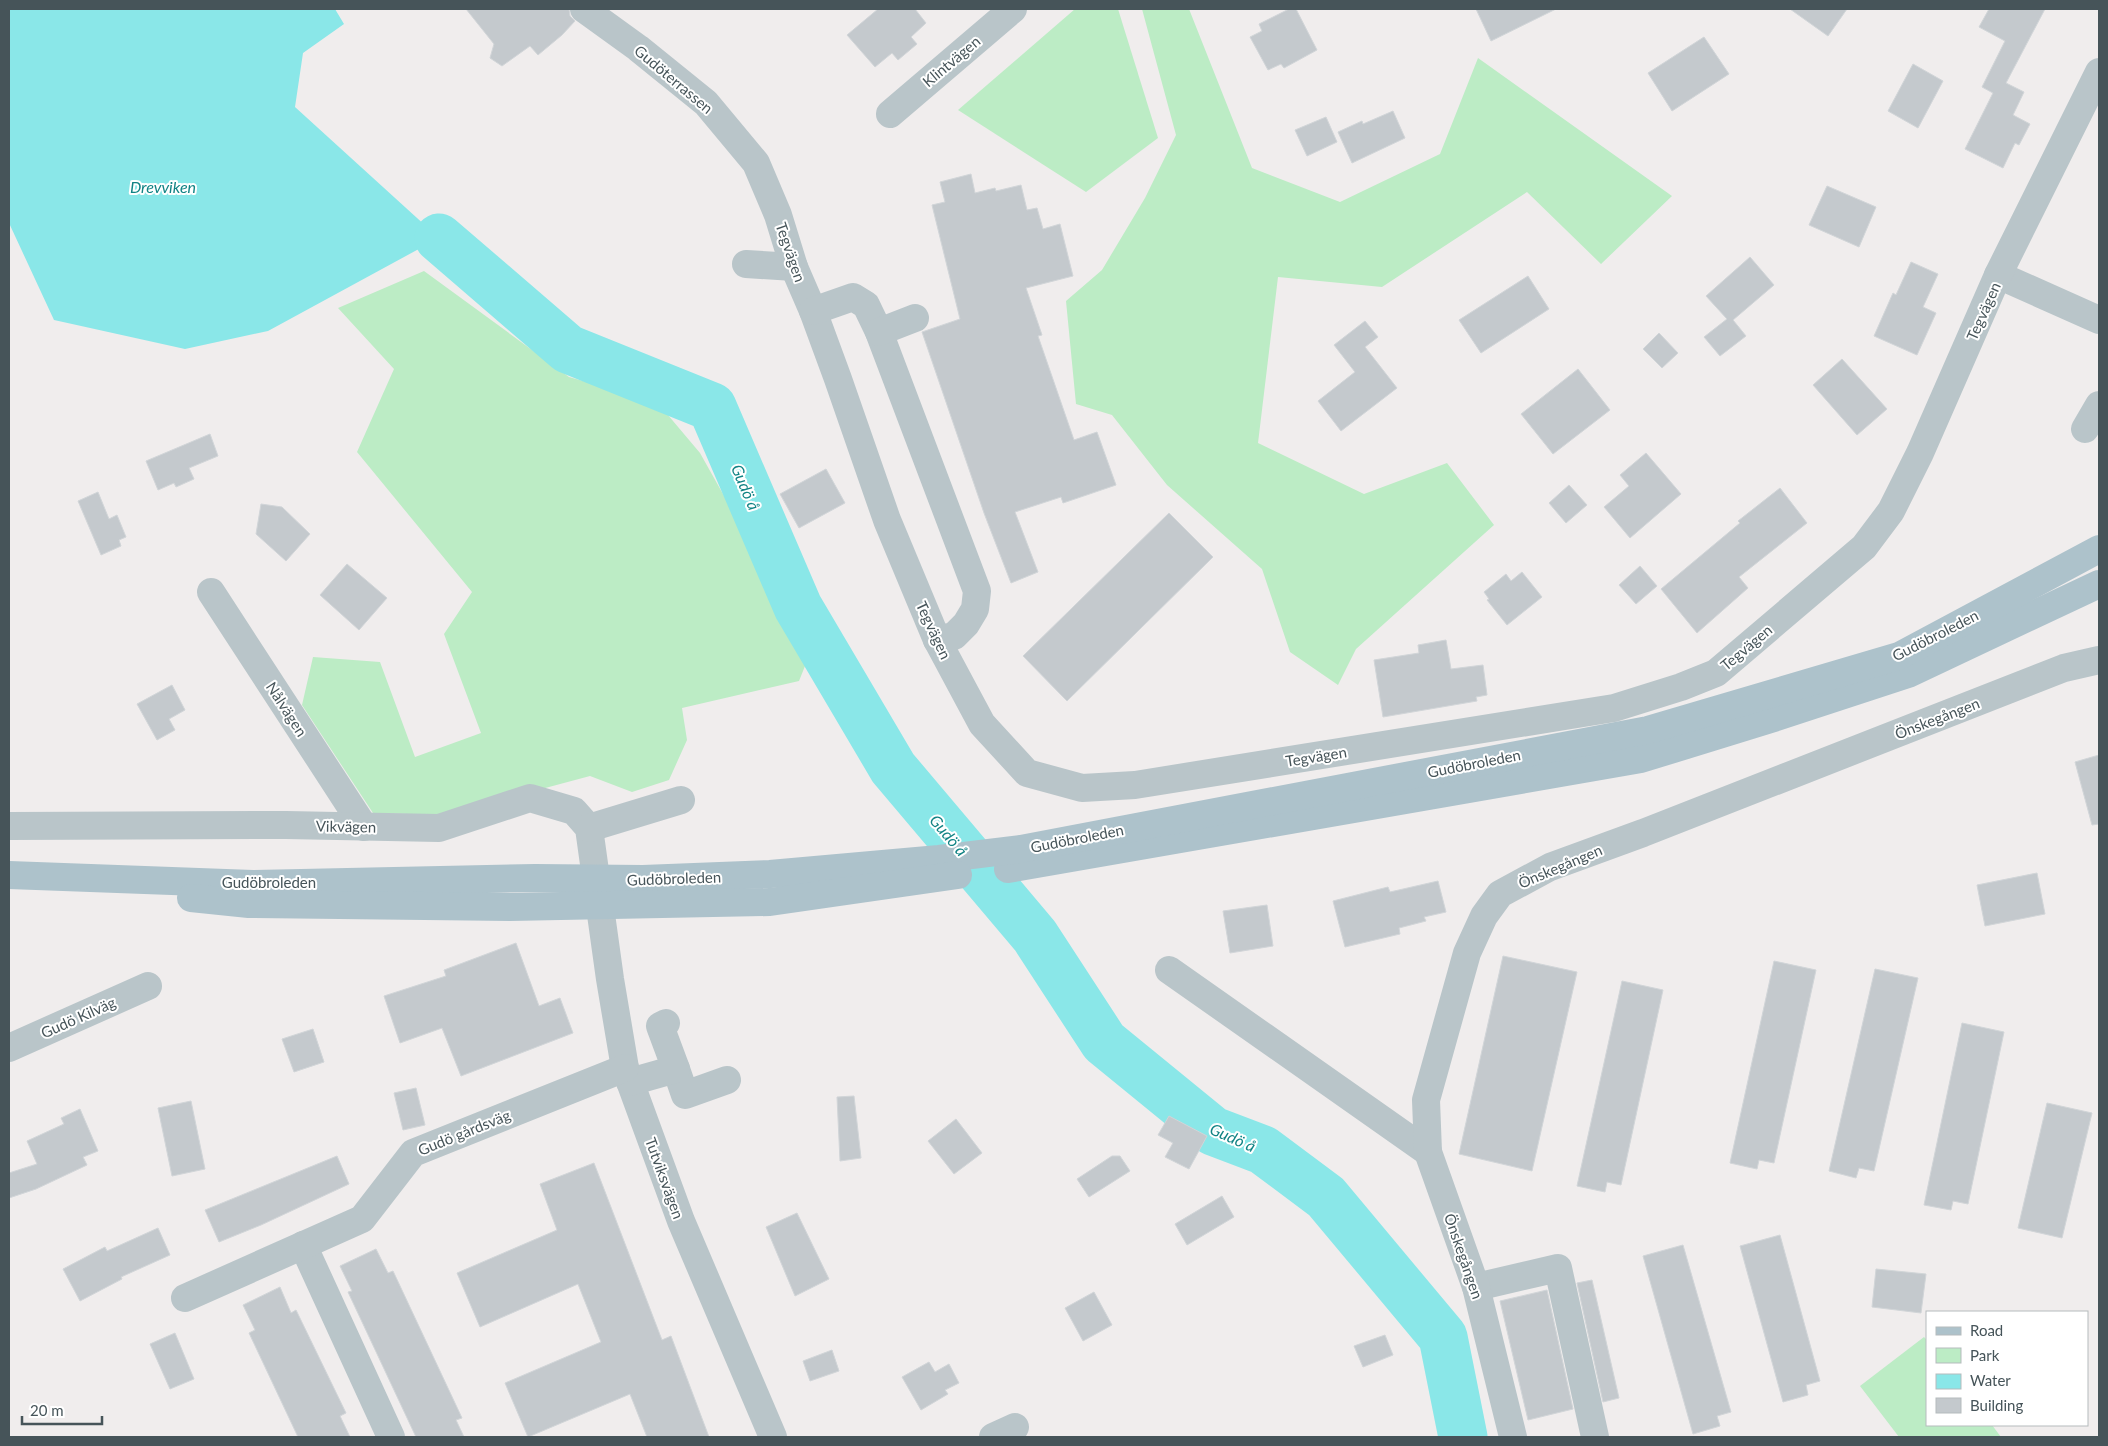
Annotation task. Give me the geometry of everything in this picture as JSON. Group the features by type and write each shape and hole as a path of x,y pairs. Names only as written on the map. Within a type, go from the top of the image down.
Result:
{"main road":[{"name":"Gudöbroleden","path":"1027,857 1648,730 1899,656 2099,549"},
{"name":"Gudöbroleden","path":"9,877 249,904 601,906 770,902 945,868 1027,857 1641,759 1908,674 2099,584"},
{"name":"Gudöbroleden","path":"9,877 254,884 535,878 597,879 945,868"}],"street":[{"name":"Gudöterrassen","path":"584,9 638,48 706,103 764,156 778,215"},
{"name":"Klintvägen","path":"890,114 1013,9"},
{"name":"Tegvägen","path":"778,215 794,266 813,311 830,383 937,640 982,724 1027,773 1082,788 1135,785 1614,708 1681,688 1716,673 1864,548 1891,511 1920,453 1998,275 2099,72"},
{"path":"746,264 794,266"},
{"name":"Tegvägen","path":"1998,275 2099,320"},
{"path":"813,311 853,297 866,305 879,332 977,591 976,609 966,624 954,636 937,640"},
{"path":"879,332 915,318"},
{"path":"2085,429 2099,405"},
{"name":"Nålvägen","path":"211,592 364,827"},
{"name":"Önskegången","path":"1513,1437 1476,1287 1428,1152 1426,1100 1469,945 1484,916 1500,894 1550,867 1643,833 2064,668 2099,660"},
{"name":"Vikvägen","path":"9,826 439,828 530,798 574,811 589,828"},
{"path":"601,906 589,828 681,800"},
{"name":"Tutviksvägen","path":"601,906 610,980 627,1074 681,1221 773,1437"},
{"path":"1169,970 1428,1152"},
{"name":"Gudö Kilväg","path":"9,1048 148,986"},
{"path":"666,1023 660,1026 685,1095 726,1080"},
{"name":"Gudö gårdsväg","path":"185,1298 362,1219 413,1153 627,1074 676,1069"},
{"path":"303,1245 391,1437"},
{"path":"1476,1287 1558,1268 1595,1437"}],"green space":[{"path":"1075,9 1118,9 1158,138 1086,192 958,110"},
{"path":"1142,9 1189,9 1252,168 1340,202 1440,154 1478,58 1672,196 1601,264 1527,192 1382,287 1278,277 1258,443 1364,494 1447,463 1494,525 1356,649 1338,685 1290,652 1262,569 1167,485 1112,415 1076,404 1066,301 1102,270 1145,198 1176,135"},
{"path":"424,271 569,377 657,402 700,453 811,651 799,681 682,708 687,740 669,780 632,792 590,776 444,815 373,813 302,705 313,657 380,662 415,757 481,733 444,634 472,592 357,452 394,369 338,308"},
{"path":"1924,1337 1926,1339 1926,1426 1993,1426 2001,1437 1899,1437 1860,1386"}],"water":[{"name":"Drevviken","path":"9,9 335,9 344,24 303,53 295,107 439,238 268,331 185,349 54,320 9,223"}],"building":[{"path":"466,9 569,9 570,16 575,21 562,35 538,55 530,46 502,66 490,58 494,44"},
{"path":"878,9 915,9 926,23 911,37 917,44 898,60 892,53 875,67 847,35"},
{"path":"1289,9 1296,9 1317,50 1284,68 1281,64 1268,70 1250,37 1262,31 1259,24"},
{"path":"1476,9 1556,9 1491,41"},
{"path":"1790,9 1847,9 1828,36"},
{"path":"1989,9 2045,9 2006,83 2024,92 2013,115 2030,124 2019,145 2015,143 2003,168 1965,149 1993,93 1982,87 2005,41 1979,27"},
{"path":"1704,37 1729,74 1672,111 1648,73"},
{"path":"1913,64 1943,81 1918,128 1888,111"},
{"path":"1393,111 1405,138 1352,163 1338,132 1362,121 1363,124"},
{"path":"1326,117 1337,142 1307,156 1295,130"},
{"path":"971,174 975,193 995,188 996,191 1021,185 1027,210 1037,208 1043,229 1060,224 1073,276 1026,288 1042,335 1038,336 1074,440 1097,432 1116,485 1063,503 1061,497 1015,512 1038,572 1011,583 984,513 922,332 960,319 932,205 945,202 940,182"},
{"path":"1827,186 1876,207 1859,247 1809,225"},
{"path":"1750,257 1774,285 1733,320 1746,336 1720,356 1704,337 1727,319 1706,296"},
{"path":"1911,262 1938,274 1923,307 1936,313 1917,355 1874,336 1893,293 1896,295"},
{"path":"1528,276 1549,309 1481,353 1459,320"},
{"path":"1365,321 1378,337 1365,347 1397,388 1341,431 1318,401 1355,372 1334,345"},
{"path":"1659,333 1678,353 1662,368 1643,349"},
{"path":"1842,359 1887,409 1857,435 1813,385"},
{"path":"1578,369 1610,410 1553,454 1521,414"},
{"path":"210,434 218,456 189,468 194,479 176,487 174,483 158,490 146,461"},
{"path":"1646,453 1681,494 1630,538 1604,507 1629,486 1620,475"},
{"path":"826,469 845,503 799,528 780,494"},
{"path":"1569,485 1587,505 1566,523 1549,503"},
{"path":"1780,488 1807,523 1739,577 1748,588 1697,633 1661,589 1740,523 1738,521"},
{"path":"98,492 109,519 117,515 126,537 119,540 121,546 101,555 78,501"},
{"path":"261,504 282,507 310,534 286,561 256,534"},
{"path":"1169,513 1213,557 1067,701 1023,656"},
{"path":"347,564 387,598 359,630 320,595"},
{"path":"1640,566 1657,586 1636,604 1619,585"},
{"path":"1522,572 1542,597 1507,625 1487,600 1489,599 1484,592 1506,574 1511,581"},
{"path":"1446,640 1451,669 1483,665 1487,695 1476,697 1477,701 1383,717 1374,660 1419,653 1418,645"},
{"path":"172,685 185,710 169,719 175,730 157,740 137,704"},
{"path":"2099,755 2099,824 2092,825 2075,762"},
{"path":"2037,873 2045,914 1985,926 1977,885"},
{"path":"1438,881 1446,912 1424,917 1426,921 1399,928 1400,934 1345,947 1333,901 1388,887 1390,892"},
{"path":"1267,905 1273,946 1230,953 1223,911"},
{"path":"516,943 539,1006 560,998 573,1033 461,1076 442,1028 400,1043 384,996 446,976 444,970"},
{"path":"1503,956 1577,972 1532,1171 1459,1154"},
{"path":"1774,961 1816,970 1774,1163 1759,1160 1757,1169 1730,1163"},
{"path":"1875,969 1918,978 1874,1171 1859,1168 1856,1178 1829,1171"},
{"path":"1622,981 1663,990 1621,1185 1607,1182 1605,1192 1577,1186"},
{"path":"1962,1023 2004,1032 1968,1204 1953,1201 1951,1210 1924,1205"},
{"path":"313,1029 324,1062 294,1072 282,1039"},
{"path":"416,1088 425,1125 403,1130 394,1093"},
{"path":"854,1096 861,1158 840,1161 837,1097"},
{"path":"191,1101 205,1169 172,1176 158,1108"},
{"path":"2047,1103 2092,1113 2062,1238 2018,1228"},
{"path":"80,1109 98,1151 83,1157 87,1165 36,1189 9,1198 9,1173 37,1164 27,1141 64,1124 61,1118"},
{"path":"1169,1116 1207,1136 1189,1169 1165,1157 1173,1143 1158,1135"},
{"path":"956,1119 982,1153 954,1174 928,1141"},
{"path":"337,1156 349,1184 261,1225 219,1242 205,1210"},
{"path":"1112,1156 1120,1156 1130,1171 1089,1197 1077,1179"},
{"path":"594,1163 662,1340 671,1336 709,1437 647,1437 630,1394 528,1437 505,1383 601,1342 578,1284 480,1327 457,1273 557,1230 540,1184"},
{"path":"1222,1196 1234,1217 1187,1245 1175,1224"},
{"path":"797,1213 829,1279 795,1296 766,1227"},
{"path":"158,1228 170,1255 121,1277 122,1279 80,1301 63,1269 105,1247 107,1251"},
{"path":"1780,1235 1820,1381 1806,1385 1808,1395 1783,1402 1740,1246"},
{"path":"1683,1245 1731,1412 1717,1416 1720,1426 1693,1434 1643,1256"},
{"path":"376,1249 388,1273 393,1271 462,1418 456,1420 464,1437 416,1437 348,1292 352,1291 340,1266"},
{"path":"1876,1269 1926,1274 1921,1313 1872,1307"},
{"path":"1592,1280 1619,1398 1603,1402 1577,1283"},
{"path":"280,1287 291,1313 296,1310 346,1413 340,1416 350,1437 298,1437 249,1333 255,1330 243,1305"},
{"path":"1547,1290 1573,1409 1528,1420 1500,1301"},
{"path":"1094,1292 1112,1325 1083,1341 1065,1308"},
{"path":"175,1333 194,1379 170,1389 150,1344"},
{"path":"1385,1335 1393,1355 1363,1367 1354,1346"},
{"path":"832,1350 839,1371 810,1381 803,1361"},
{"path":"929,1362 935,1372 949,1364 959,1383 945,1390 948,1394 921,1410 902,1377"}],"waterway":[{"name":"Gudö å","path":"439,238 568,349 712,407 798,607 893,768 1035,936 1104,1042 1213,1131 1263,1150 1326,1197 1443,1337 1463,1437"}]}
